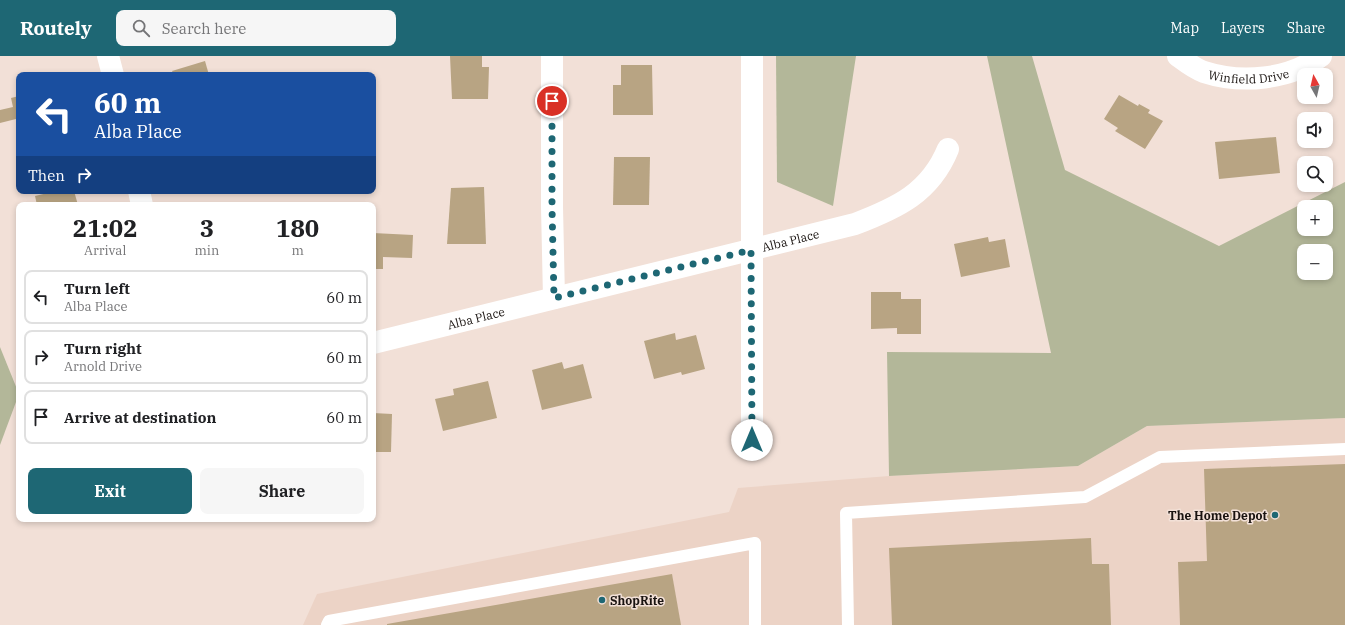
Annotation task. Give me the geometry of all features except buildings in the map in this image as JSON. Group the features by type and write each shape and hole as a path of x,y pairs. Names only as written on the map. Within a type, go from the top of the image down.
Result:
{"street":[{"path":"108,56 112,72"},
{"path":"552,56 552,207 554,298"},
{"path":"752,56 752,440"},
{"name":"Winfield Drive","path":"1178,56 1203,72 1224,78 1246,79 1261,78 1290,71 1304,66 1321,56"},
{"name":"Alba Place","path":"376,343 855,224 883,213 908,198 931,180 942,163 948,149"}],"lane":[{"path":"848,625 846,513 1085,497 1160,457 1345,449"},
{"path":"327,625 329,621 755,543 755,625"}],"shaded area":[{"path":"1345,418 1345,625 303,625 317,594 729,512 738,488 889,476 1078,466 1147,426"}],"green space":[{"path":"776,56 856,56 833,206 777,182"},
{"path":"987,56 1032,56 1065,170 1219,246 1297,206 1297,236 1333,236 1333,200 1310,200 1325,192 1333,192 1333,188 1345,182 1345,418 1147,426 1078,466 889,476 887,352 1051,353"},
{"path":"0,347 16,387 16,402 0,445"}],"place":[{"name":"The Home Depot","path":"1275,515"},
{"name":"ShopRite","path":"602,600"}],"route":[{"path":"552,101 554,298 751,250 752,440"}]}
